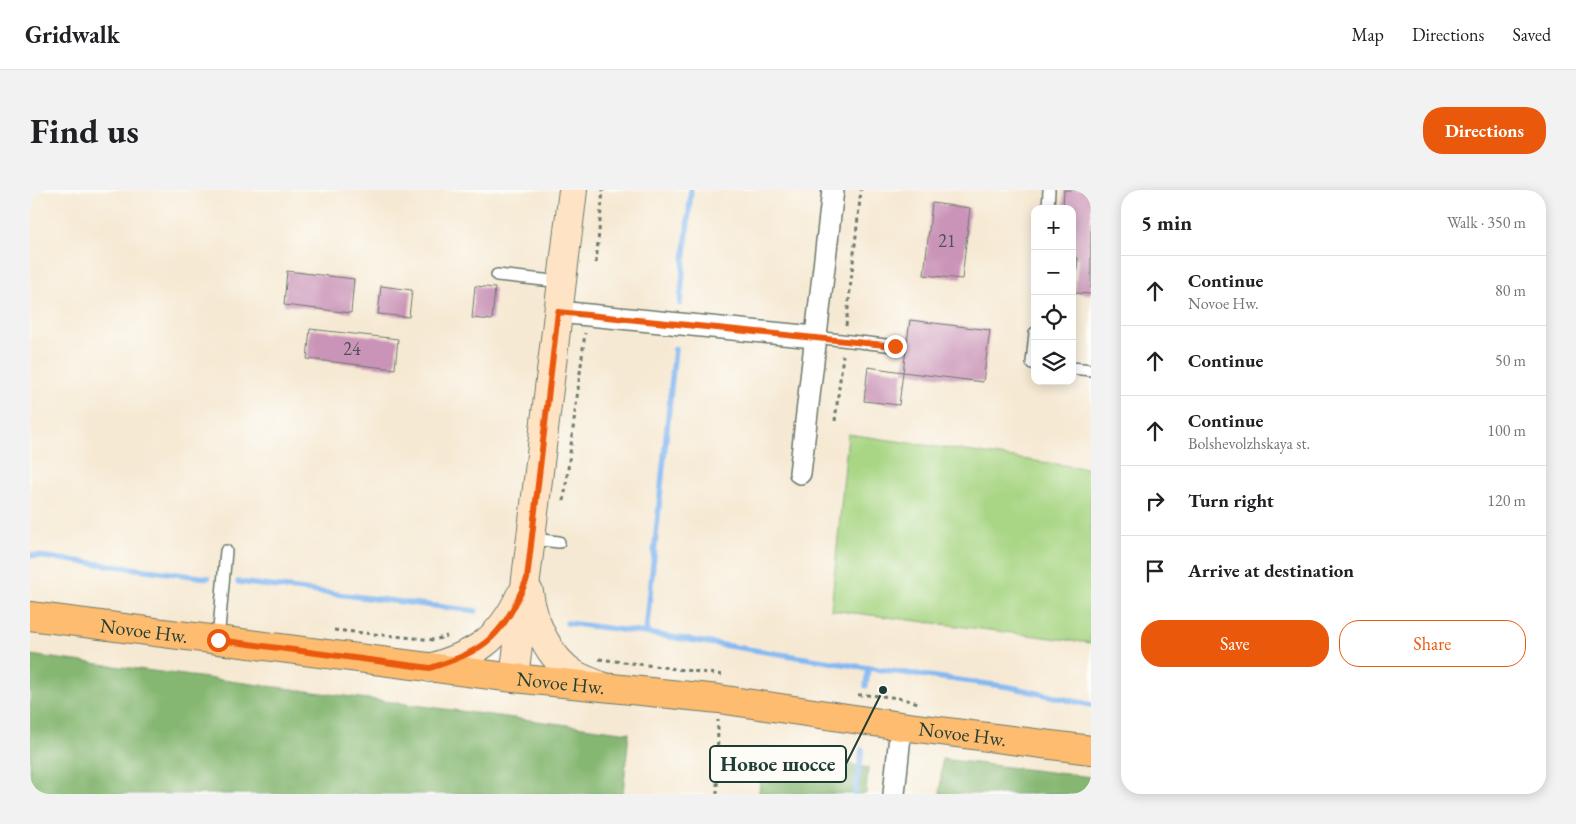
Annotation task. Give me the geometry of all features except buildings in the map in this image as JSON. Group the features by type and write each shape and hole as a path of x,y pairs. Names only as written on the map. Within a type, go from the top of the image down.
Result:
{"main road":[{"path":"514,678 573,190"},
{"path":"430,668 459,659 482,646 499,631 511,614 527,579"},
{"path":"527,579 535,616 554,657 574,674 607,688"},
{"name":"Novoe Hw.","path":"30,616 430,668 607,688 725,688 901,726 1091,750"}],"street":[{"path":"800,473 832,190"},
{"path":"558,312 814,337"},
{"path":"894,794 901,726"}],"lane":[{"path":"1048,205 1050,190"},
{"path":"497,275 562,282"},
{"path":"814,337 895,346"},
{"path":"1076,368 1091,370"},
{"path":"532,539 559,542"},
{"path":"218,640 226,551"}],"path":[{"path":"596,263 604,190"},
{"path":"834,421 861,190"},
{"path":"564,501 585,332"},
{"path":"327,630 434,640 451,635"},
{"path":"590,658 721,674 725,688 717,794"},
{"path":"851,695 880,695 908,700 925,706"}],"green space":[{"path":"848,434 1091,469 1091,643 831,610"},
{"path":"30,655 629,733 623,794 30,794"},
{"path":"763,747 868,768 866,794 759,794"},
{"path":"942,759 1091,777 1091,794 940,794"}],"waterway":[{"path":"680,304 691,190"},
{"path":"646,633 675,349"},
{"path":"30,555 208,578"},
{"path":"238,582 476,611"},
{"path":"567,623 1010,687 1091,705"},
{"path":"866,686 868,668"},
{"path":"855,794 862,750"}],"place":[{"name":"Новое шоссе","path":"883,690"}],"route":[{"path":"218,640 430,668 459,659 482,646 499,631 511,614 527,579 558,312 895,346"}]}
